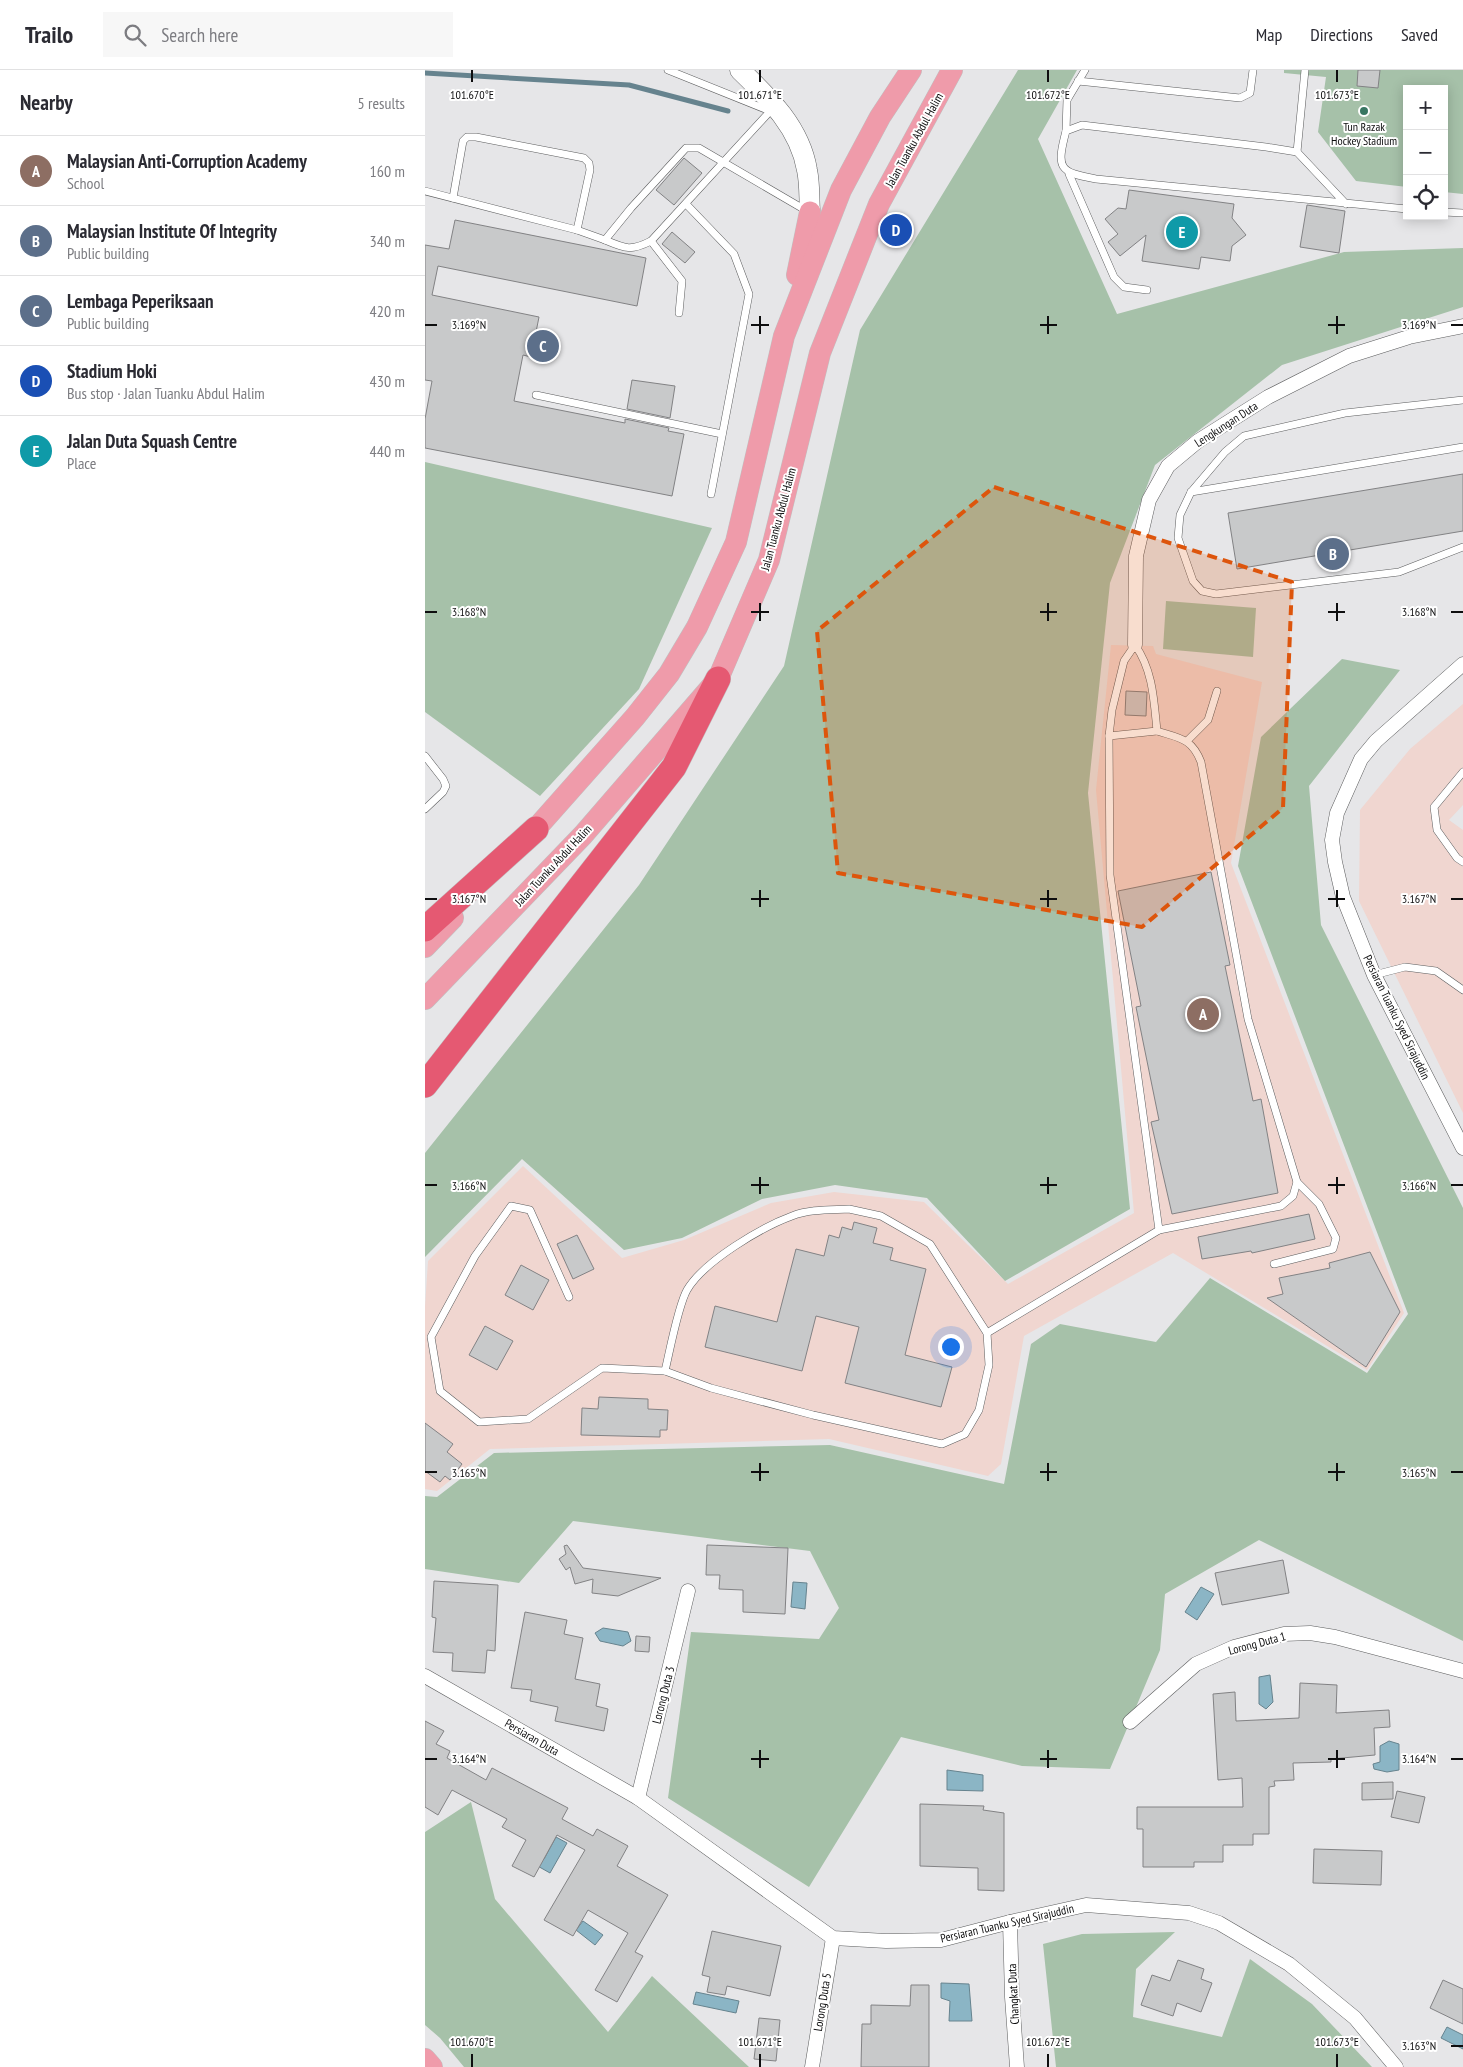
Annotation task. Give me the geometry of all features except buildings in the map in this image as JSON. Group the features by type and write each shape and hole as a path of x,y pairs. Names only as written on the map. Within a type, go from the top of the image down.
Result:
{"highway":[{"path":"425,1085 674,767 718,679"},
{"path":"425,929 536,829"}],"main road":[{"path":"783,336 841,190 880,116 911,70"},
{"name":"Jalan Tuanku Abdul Halim","path":"425,999 583,835 718,679 769,560 820,353 879,204 952,70"},
{"path":"425,947 536,829 635,717 669,674 697,627 736,542 810,212"},
{"path":"425,2059 432,2067"}],"street":[{"path":"740,70 789,124 802,150 807,170 810,212"},
{"name":"Lengkungan Duta","path":"1135,645 1136,556 1149,500 1168,466 1198,441 1267,397 1349,356 1409,337 1463,326"},
{"name":"Persiaran Tuanku Syed Sirajuddin","path":"1463,664 1371,747 1361,759 1337,813 1332,840 1343,897 1374,975 1463,1148"},
{"name":"Lorong Duta 3","path":"638,1798 688,1591"},
{"name":"Lorong Duta 1","path":"1130,1722 1196,1664 1234,1647 1284,1634 1310,1633 1335,1637 1463,1671"},
{"name":"Persiaran Duta","path":"425,1676 638,1798"},
{"path":"638,1798 833,1938"},
{"name":"Persiaran Tuanku Syed Sirajuddin","path":"833,1938 886,1941 941,1940 1010,1922 1086,1906 1189,1913 1219,1923 1289,1964 1355,2018 1396,2067"},
{"name":"Changkat Duta","path":"1010,1922 1012,1997 1017,2067"},
{"name":"Lorong Duta 5","path":"812,2067 833,1938"}],"lane":[{"path":"425,191 577,230 626,249 639,247 651,241 773,108 668,70"},
{"path":"1085,70 1067,100 1066,132 1060,154 1063,166 1069,174 1114,277 1124,287 1147,290"},
{"path":"1078,81 1240,98 1250,93 1255,72 1253,70"},
{"path":"1297,152 1305,70"},
{"path":"1066,132 1082,125 1297,152 1347,204"},
{"path":"453,198 463,141 467,137 476,137 584,158 589,163 589,170 577,230"},
{"path":"605,240 631,208 686,148 699,148 810,212"},
{"path":"1069,174 1096,179 1403,209"},
{"path":"685,204 734,254 749,294 711,494"},
{"path":"1448,212 1463,213"},
{"path":"651,241 682,281 679,313"},
{"path":"537,395 722,434"},
{"path":"1463,400 1345,413 1244,436 1225,452 1191,492 1180,515 1178,538 1193,581 1202,592 1216,594 1399,572 1463,547"},
{"path":"1191,492 1463,447"},
{"path":"1157,731 1151,681 1145,659 1135,645 1124,661 1112,710 1109,736 1109,874 1159,1230"},
{"path":"1187,741 1208,720 1217,691"},
{"path":"1109,736 1157,731 1187,741 1196,749 1201,762 1248,1019 1297,1182 1319,1204 1336,1238 1333,1249 1274,1264"},
{"path":"425,756 443,779 446,786 443,792 425,809"},
{"path":"1463,772 1434,807 1437,830 1457,858 1463,862"},
{"path":"1374,975 1405,967 1436,971 1463,990"},
{"path":"987,1333 1159,1230 1281,1206 1293,1196 1297,1182"},
{"path":"569,1298 529,1210 511,1206 475,1256 431,1337 440,1391 479,1422 528,1418 602,1368 665,1371 720,1391 813,1415 942,1444 965,1434 979,1410 989,1365 987,1333 930,1244 881,1216 849,1210 816,1211 793,1216 742,1242 709,1264 687,1290 665,1371"}],"highlighted area":[{"path":"994,487 1292,582 1283,808 1142,927 838,873 817,631"}],"shaded area":[{"path":"1111,645 1153,646 1156,654 1262,682 1231,863 1404,1313 1367,1370 1173,1253 1024,1336 1001,1464 988,1476 829,1439 490,1449 437,1491 425,1489 425,1307 428,1261 523,1166 622,1258 684,1240 771,1203 834,1192 924,1202 1008,1284 1134,1213 1096,790"},
{"path":"1463,704 1463,805 1449,820 1463,830 1463,1113 1359,901 1360,810 1410,749"}],"green space":[{"path":"1018,70 1077,70 1038,139 1117,314 1344,252 1463,248 1463,307 1282,365 1155,465 1110,583 1088,793 1130,1209 1005,1281 927,1198 835,1185 762,1199 682,1238 624,1250 522,1159 425,1257 425,1153 639,885 784,666 860,330"},
{"name":"Tun Razak Hockey Stadium","path":"1284,70 1463,70 1463,194 1448,192 1448,85 1403,85 1403,187 1356,181 1318,132 1326,77 1284,73"},
{"path":"425,462 712,528 639,689 540,796 425,712"},
{"path":"1166,601 1256,608 1253,657 1163,649"},
{"path":"1342,659 1400,670 1309,786 1321,925 1463,1208 1463,1641 1259,1540 1165,1594 1160,1650 1110,1769 1022,1766 901,1737 809,1887 668,1798 691,1632 819,1639 839,1608 810,1551 573,1521 519,1583 425,1569 425,1496 437,1497 494,1453 830,1445 1004,1484 1031,1344 1060,1324 1156,1342 1210,1278 1367,1373 1408,1314 1238,866 1261,737"},
{"path":"471,1802 495,1899 608,2032 652,1976 749,2067 464,2067 440,2038 425,2025 425,1832"},
{"path":"1175,1932 1136,1969 1133,2017 1222,2037 1250,1959 1312,2004 1372,2067 1056,2067 1043,1944 1082,1934"}],"water":[{"path":"793,1582 807,1583 805,1609 791,1607"},
{"path":"1201,1587 1214,1594 1197,1620 1185,1612"},
{"path":"603,1628 628,1632 631,1641 623,1646 600,1641 595,1633"},
{"path":"1270,1675 1273,1702 1266,1709 1259,1704 1259,1677"},
{"path":"1389,1741 1399,1744 1399,1770 1387,1772 1374,1769 1373,1764 1380,1762 1380,1746"},
{"path":"947,1770 983,1775 983,1791 947,1790"},
{"path":"556,1837 567,1843 550,1873 527,1860 532,1852 544,1859"},
{"path":"583,1921 603,1935 595,1945 576,1930"},
{"path":"941,1983 969,1984 972,2021 949,2021 950,2001 941,1998"},
{"path":"696,1992 739,2001 736,2013 693,2004"},
{"path":"1447,2027 1463,2035 1463,2049 1441,2038"}],"waterway":[{"path":"425,73 629,85 728,111"}],"place":[{"name":"Tun Razak Hockey Stadium","path":"1364,111"},
{"name":"Stadium Hoki","path":"896,230"},
{"name":"Jalan Duta Squash Centre","path":"1182,232"},
{"name":"Lembaga Peperiksaan","path":"543,346"},
{"name":"Malaysian Institute Of Integrity","path":"1333,554"},
{"name":"Malaysian Anti-Corruption Academy","path":"1203,1014"}]}
